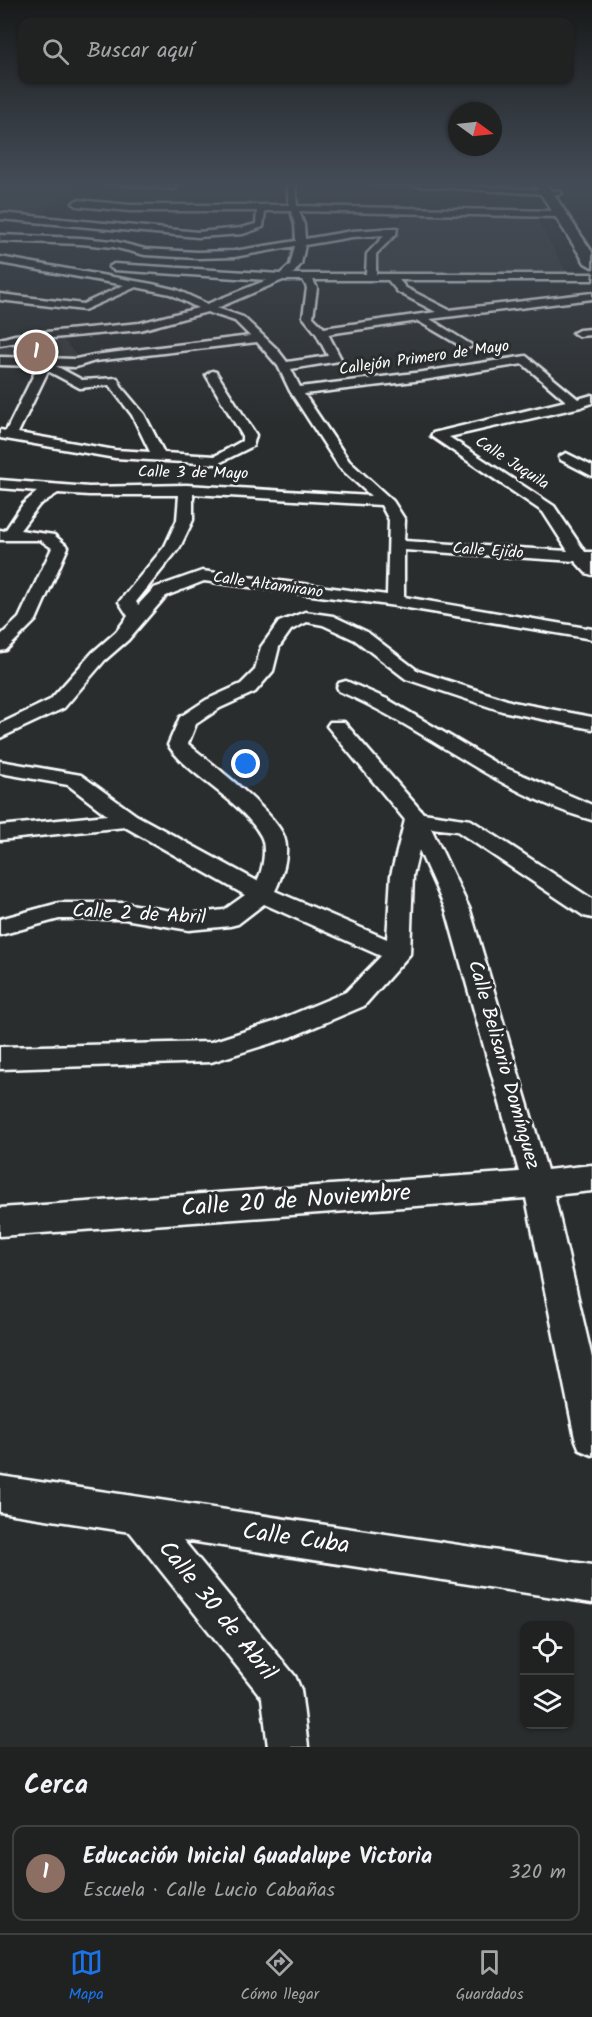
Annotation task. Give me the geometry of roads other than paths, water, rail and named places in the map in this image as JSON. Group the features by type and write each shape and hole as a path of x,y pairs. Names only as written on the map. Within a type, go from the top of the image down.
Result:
{"street":[{"path":"23,265 173,292 209,309 239,319 260,338 284,366 296,391 344,464 386,501 397,520 394,578 396,601"},
{"path":"0,342 31,336 126,329 209,309 282,277 295,265"},
{"path":"369,265 372,277"},
{"path":"105,267 282,277 592,277"},
{"path":"35,280 57,271"},
{"path":"284,366 335,359 321,332 308,316 312,288 309,277"},
{"path":"391,277 402,290 447,313"},
{"path":"0,298 84,307 134,284"},
{"path":"0,298 17,289"},
{"path":"321,332 447,313 592,296"},
{"path":"84,307 86,320 95,332"},
{"path":"420,317 466,346"},
{"path":"579,333 592,332"},
{"path":"0,361 42,364 76,363 94,358 260,338"},
{"name":"Callejón Primero de Mayo","path":"296,391 423,376 526,360 577,404"},
{"path":"42,364 6,434 115,454 159,456 214,475 248,443 249,435 212,375"},
{"path":"42,364 80,384 113,381 117,390 138,414 159,456"},
{"path":"577,404 592,399"},
{"name":"Calle Juquila","path":"577,404 438,436 549,509 586,557 592,570"},
{"path":"583,453 566,457 592,472"},
{"name":"Calle 3 de Mayo","path":"0,484 89,491 186,489 214,475 386,501"},
{"path":"4,536 24,510 45,492 55,489"},
{"path":"137,616 127,602 172,547 185,520 186,489"},
{"path":"0,646 27,620 60,547 55,540 42,536 4,536"},
{"name":"Calle Ejido","path":"396,545 586,557"},
{"name":"Calle Altamirano","path":"0,732 57,704 99,656 122,636 160,592 202,576 396,601 592,634"},
{"path":"262,894 273,873 274,838 257,815 178,745 187,721 213,704 248,688 264,671 270,647 285,626 306,617 327,620 361,636 412,675 509,706 592,723"},
{"path":"561,627 592,625"},
{"path":"346,687 373,698 479,763 532,791 592,813"},
{"name":"Calle Belisario Domínguez","path":"337,726 416,819 458,910 537,1184 561,1286 592,1438"},
{"path":"0,768 74,780 128,820 262,894 398,954"},
{"path":"0,1058 211,1052 282,1030 355,999 398,954 402,875 416,819 463,825 592,910"},
{"path":"0,833 128,820"},
{"name":"Calle 2 de Abril","path":"0,927 59,910 124,911 189,922 230,918 262,894"},
{"name":"Calle 20 de Noviembre","path":"0,1222 537,1184 592,1178"},
{"name":"Calle Cuba","path":"0,1494 592,1584"},
{"name":"Calle 30 de Abril","path":"140,1516 281,1690 288,1747"}],"place":[{"name":"Educación Inicial Guadalupe Victoria","path":"36,352"}]}
